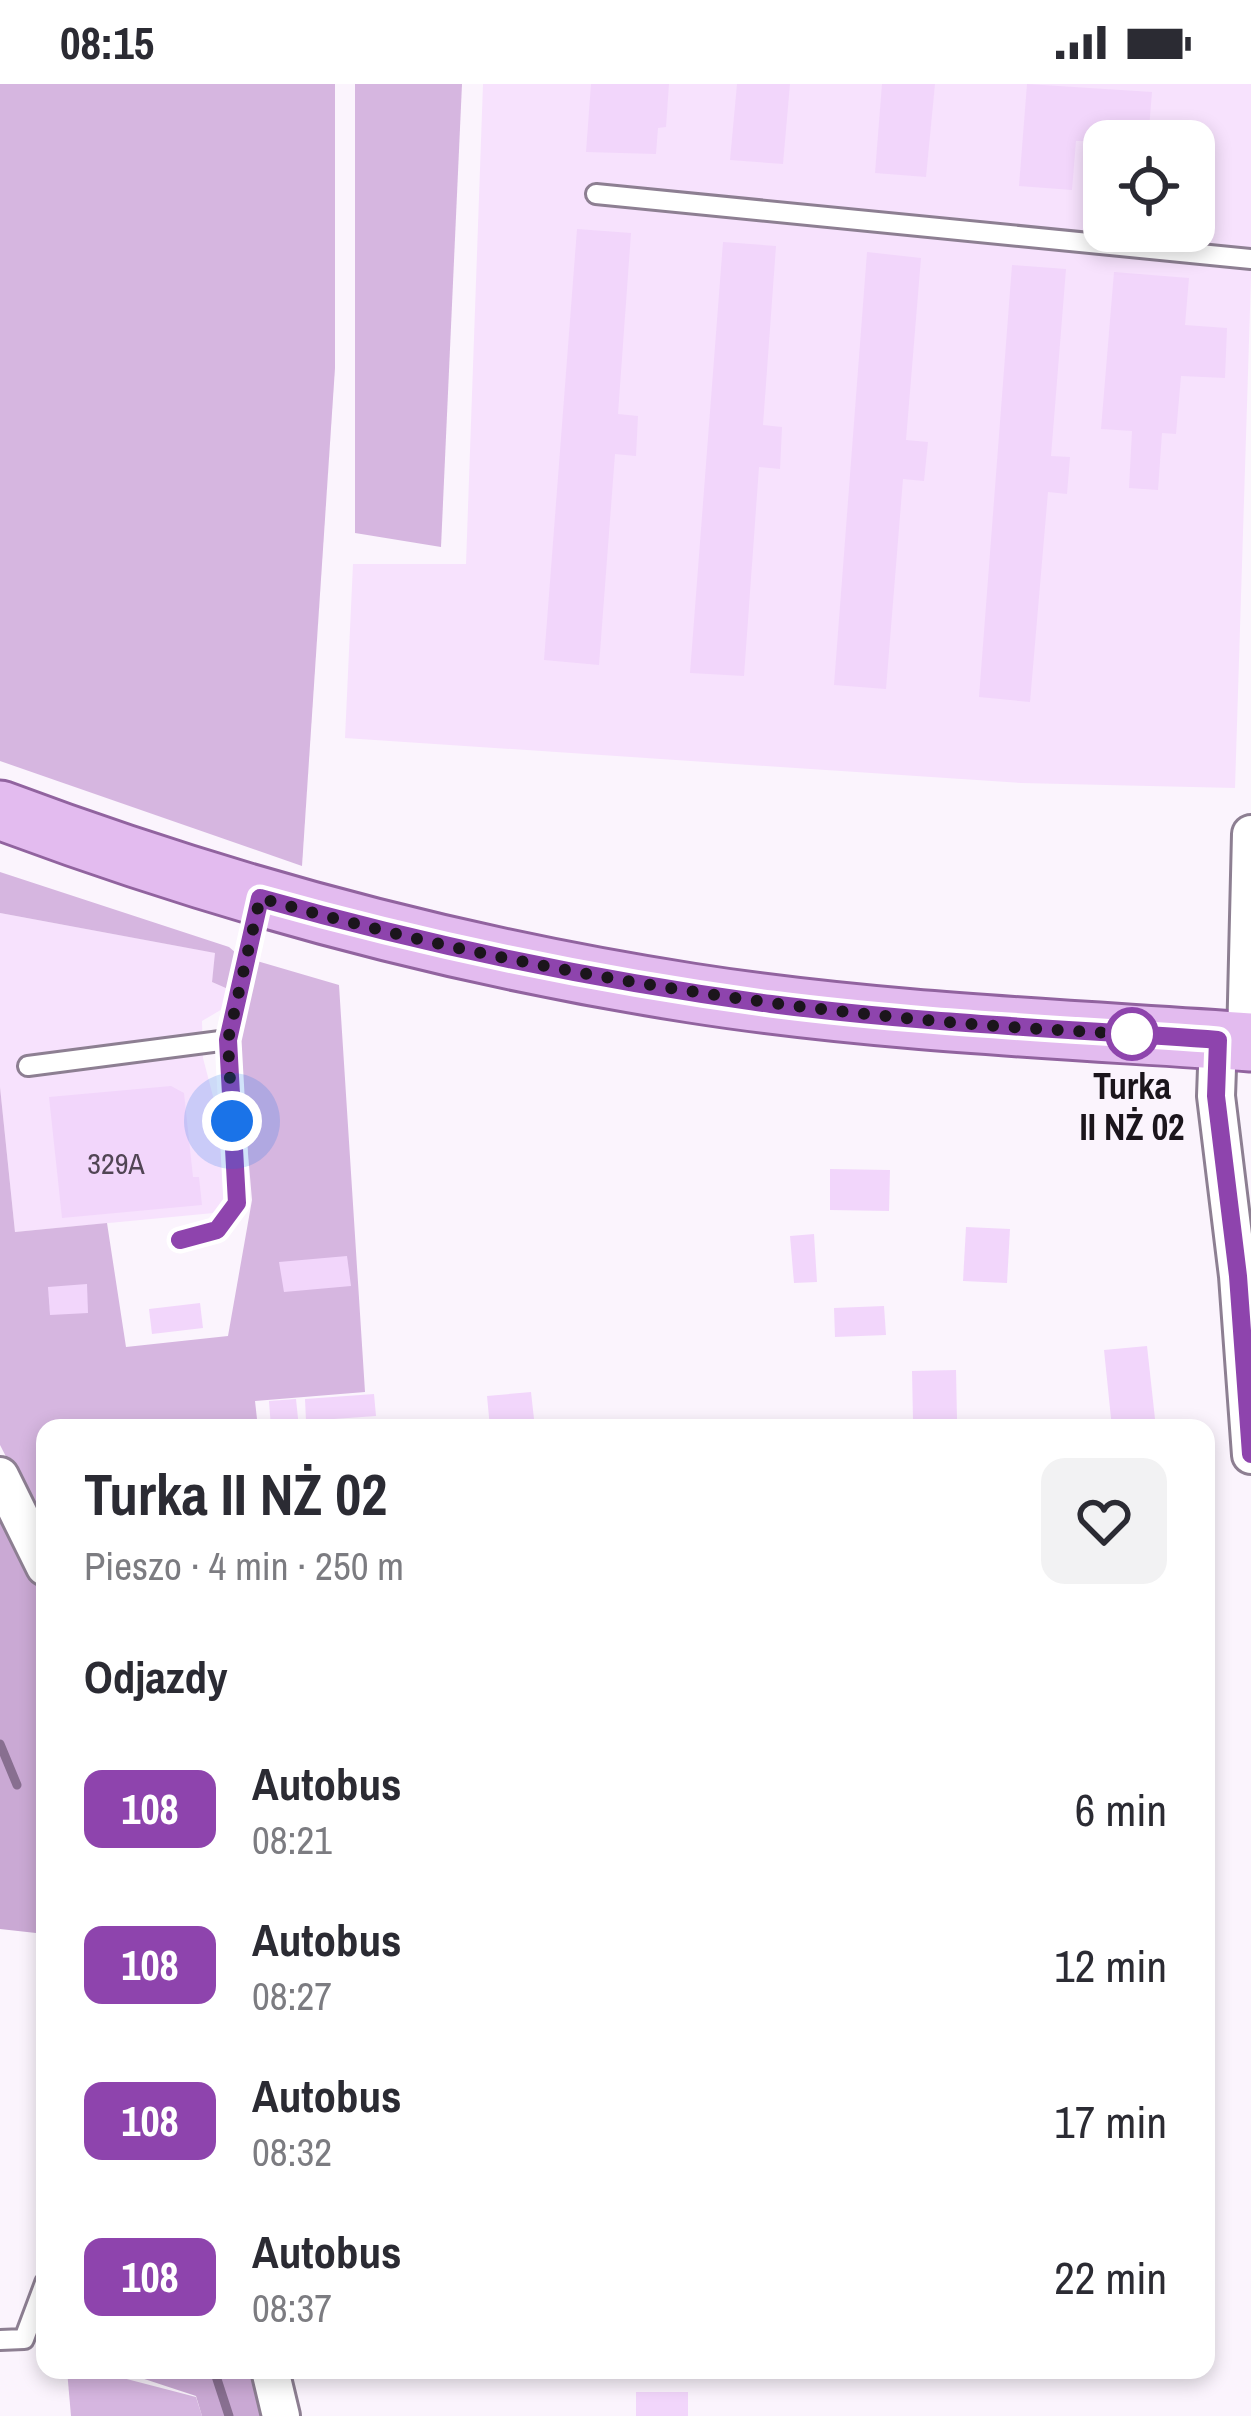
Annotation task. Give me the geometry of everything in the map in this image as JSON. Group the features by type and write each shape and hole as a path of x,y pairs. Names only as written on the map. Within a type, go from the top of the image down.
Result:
{"main road":[{"path":"0,810 260,898 463,950 692,993 875,1015 1238,1042"}],"street":[{"path":"1251,833 1238,1042 1216,1096 1238,1276 1251,1454"},
{"path":"0,1476 36,1549"},
{"path":"272,2379 281,2416"}],"lane":[{"path":"596,194 1251,259"},
{"path":"180,1240 217,1230 237,1203 228,1040 260,898"},
{"path":"28,1066 228,1040"},
{"path":"0,2340 25,2339 36,2308"}],"path":[{"path":"1139,1096 1140,1070"}],"shaded area":[{"path":"0,84 335,84 335,368 302,866 0,761"},
{"path":"355,84 462,84 441,547 355,533"},
{"path":"483,84 1251,84 1251,277 1235,788 1021,783 345,738 353,564 466,564"},
{"path":"0,872 229,947 236,953 228,989 212,982 215,953 0,913"},
{"path":"0,913 216,953 212,982 228,989 224,1008 202,1021 203,1058 220,1123 224,1212 15,1232 0,1087"},
{"path":"257,961 339,985 365,1392 255,1401 257,1419 36,1419 36,1515 0,1445 0,1087 15,1232 107,1223 126,1347 228,1336 252,1200 238,1037"},
{"path":"0,1506 36,1584 36,1933 0,1929"},
{"path":"68,2379 127,2379 196,2397 202,2416 71,2416"},
{"path":"144,2379 252,2379 262,2416 202,2416 196,2396"}],"building":[{"path":"591,84 669,84 666,127 658,128 656,154 586,152"},
{"path":"737,84 790,84 783,164 730,160"},
{"path":"882,84 935,84 926,177 875,173"},
{"path":"1027,84 1152,92 1150,120 1083,120 1083,141 1076,141 1072,190 1019,186"},
{"path":"577,229 631,233 618,414 638,416 636,456 615,454 599,665 544,660"},
{"path":"723,242 776,246 763,425 782,427 780,469 759,467 744,676 690,673"},
{"path":"867,252 921,258 906,440 928,442 924,481 903,479 886,689 834,685"},
{"path":"1012,265 1066,269 1051,456 1070,457 1067,494 1048,492 1030,702 979,697"},
{"path":"1114,272 1189,278 1185,325 1227,328 1225,378 1181,376 1176,434 1162,433 1158,490 1129,488 1132,431 1101,429"},
{"path":"171,1086 184,1093 193,1177 199,1177 202,1205 62,1218 49,1097"},
{"path":"830,1169 890,1170 889,1211 830,1210"},
{"path":"966,1227 1010,1229 1007,1283 963,1281"},
{"path":"814,1234 817,1282 794,1283 790,1236"},
{"path":"347,1256 351,1286 284,1292 279,1262"},
{"path":"87,1284 88,1313 50,1315 48,1287"},
{"path":"200,1303 203,1328 152,1334 149,1309"},
{"path":"884,1306 886,1335 835,1337 834,1308"},
{"path":"1147,1346 1155,1419 1111,1419 1104,1350"},
{"path":"956,1370 957,1419 913,1419 912,1371"},
{"path":"531,1392 534,1419 489,1419 487,1396"},
{"path":"374,1394 376,1416 306,1419 305,1399"},
{"path":"296,1399 298,1419 270,1419 269,1401"},
{"path":"636,2392 688,2392 688,2416 636,2416"}],"waterway":[{"path":"0,1744 17,1785"},
{"path":"217,2379 229,2416"}],"bus line":[{"name":"108","path":"180,1240 217,1230 237,1203 228,1040 260,898 423,941 692,993 875,1015 1218,1040 1216,1096 1238,1276 1251,1454"}],"place":[{"name":"Turka II NŻ 02","path":"1132,1034"}],"route":[{"path":"232,1121 228,1040 260,898 423,941 692,993 875,1015 1132,1034"}]}
